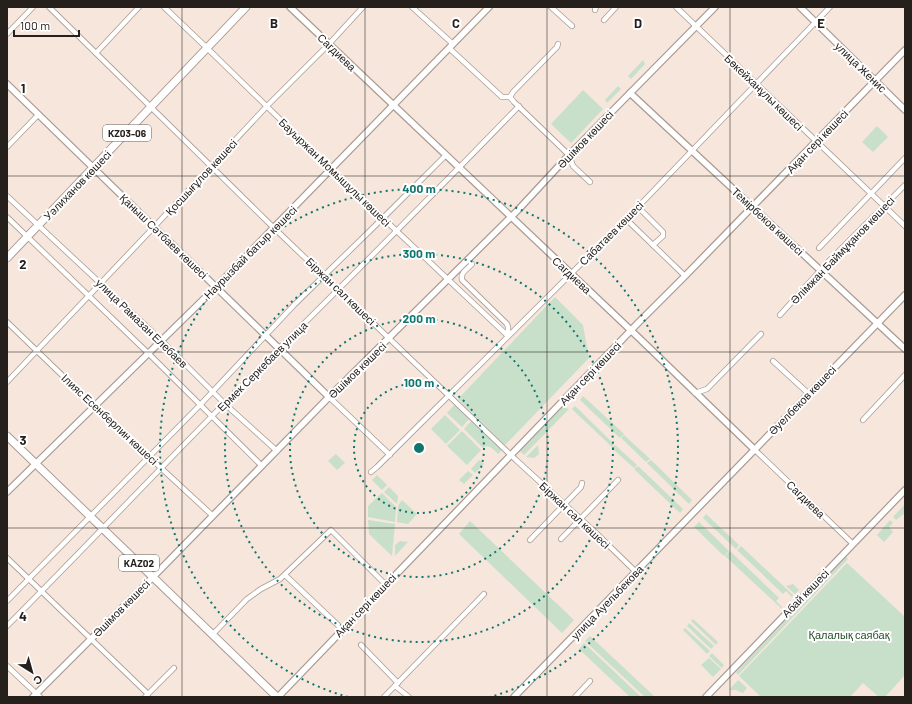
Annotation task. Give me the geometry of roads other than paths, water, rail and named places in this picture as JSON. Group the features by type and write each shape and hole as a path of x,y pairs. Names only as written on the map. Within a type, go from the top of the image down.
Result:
{"main road":[{"name":"Уәлиханов көшесі","path":"7,258 94,169 246,7"},
{"name":"KАZ02","path":"7,436 277,697"}],"street":[{"path":"7,34 33,7"},
{"name":"Біржан сал көшесі","path":"49,7 274,228 511,455 636,572"},
{"path":"96,53 139,7"},
{"name":"Бауыржан Момышұлы көшесі","path":"164,7 208,48 332,170 508,336"},
{"name":"Сагдиева","path":"290,7 631,330 853,544"},
{"name":"Қосшығұлов көшесі","path":"7,382 267,106 329,44 363,7"},
{"path":"412,7 502,98 510,97"},
{"name":"Наурызбай батыр көшесі","path":"7,492 216,287 332,170 489,7"},
{"path":"551,7 572,26"},
{"path":"604,20 616,7"},
{"name":"Бөкейханұлы көшесі","path":"676,7 905,226"},
{"name":"Әшімов көшесі","path":"37,696 91,638 329,397 511,217 569,155 714,7"},
{"name":"улица Женис","path":"800,7 905,110"},
{"name":"Сабатаев көшесі","path":"371,472 377,468 638,207 830,7"},
{"path":"510,97 513,92 557,47 558,44"},
{"name":"Ақан сері көшесі","path":"277,697 631,330 905,50"},
{"name":"Қаныш Сәтбаев көшесі","path":"7,84 390,455"},
{"name":"Темірбеков көшесі","path":"630,93 905,350"},
{"path":"510,97 569,155 574,166 590,182"},
{"name":"Ермек Серкебаев улица","path":"7,626 518,106"},
{"path":"7,147 38,115"},
{"name":"Ермек Серкебаев улица","path":"7,601 201,404 295,304 446,155"},
{"name":"Әлімжан Баймұқанов көшесі","path":"819,248 905,158"},
{"name":"Әлімжан Баймұқанов көшесі","path":"780,315 905,185"},
{"name":"улица Рамазан Елебаев","path":"7,196 161,340 225,404 277,451"},
{"path":"638,207 663,232 663,236 653,245"},
{"name":"улица Рамазан Елебаев","path":"7,217 201,404 262,466"},
{"path":"626,219 685,276"},
{"path":"468,259 472,264 462,273 462,280 507,324 508,336"},
{"name":"Әуелбеков көшесі","path":"700,506 905,295"},
{"name":"Ілияс Есенберлин көшесі","path":"7,322 94,406 213,516"},
{"path":"695,393 707,390 761,334"},
{"path":"773,361 809,394"},
{"path":"863,420 905,375"},
{"path":"561,539 618,480"},
{"path":"530,540 581,487 582,483"},
{"name":"Абай көшесі","path":"706,697 905,490"},
{"name":"улица Ауельбекова","path":"514,697 700,506"},
{"path":"213,634 247,599 285,575 331,530 385,584"},
{"path":"7,558 30,578 147,695 174,668"},
{"path":"285,575 342,629"},
{"path":"384,697 484,594"},
{"path":"361,645 409,697"},
{"path":"7,666 37,696"},
{"path":"575,697 590,681"}],"park label":[{"name":"Қалалық саябақ","path":"849,634"}]}
